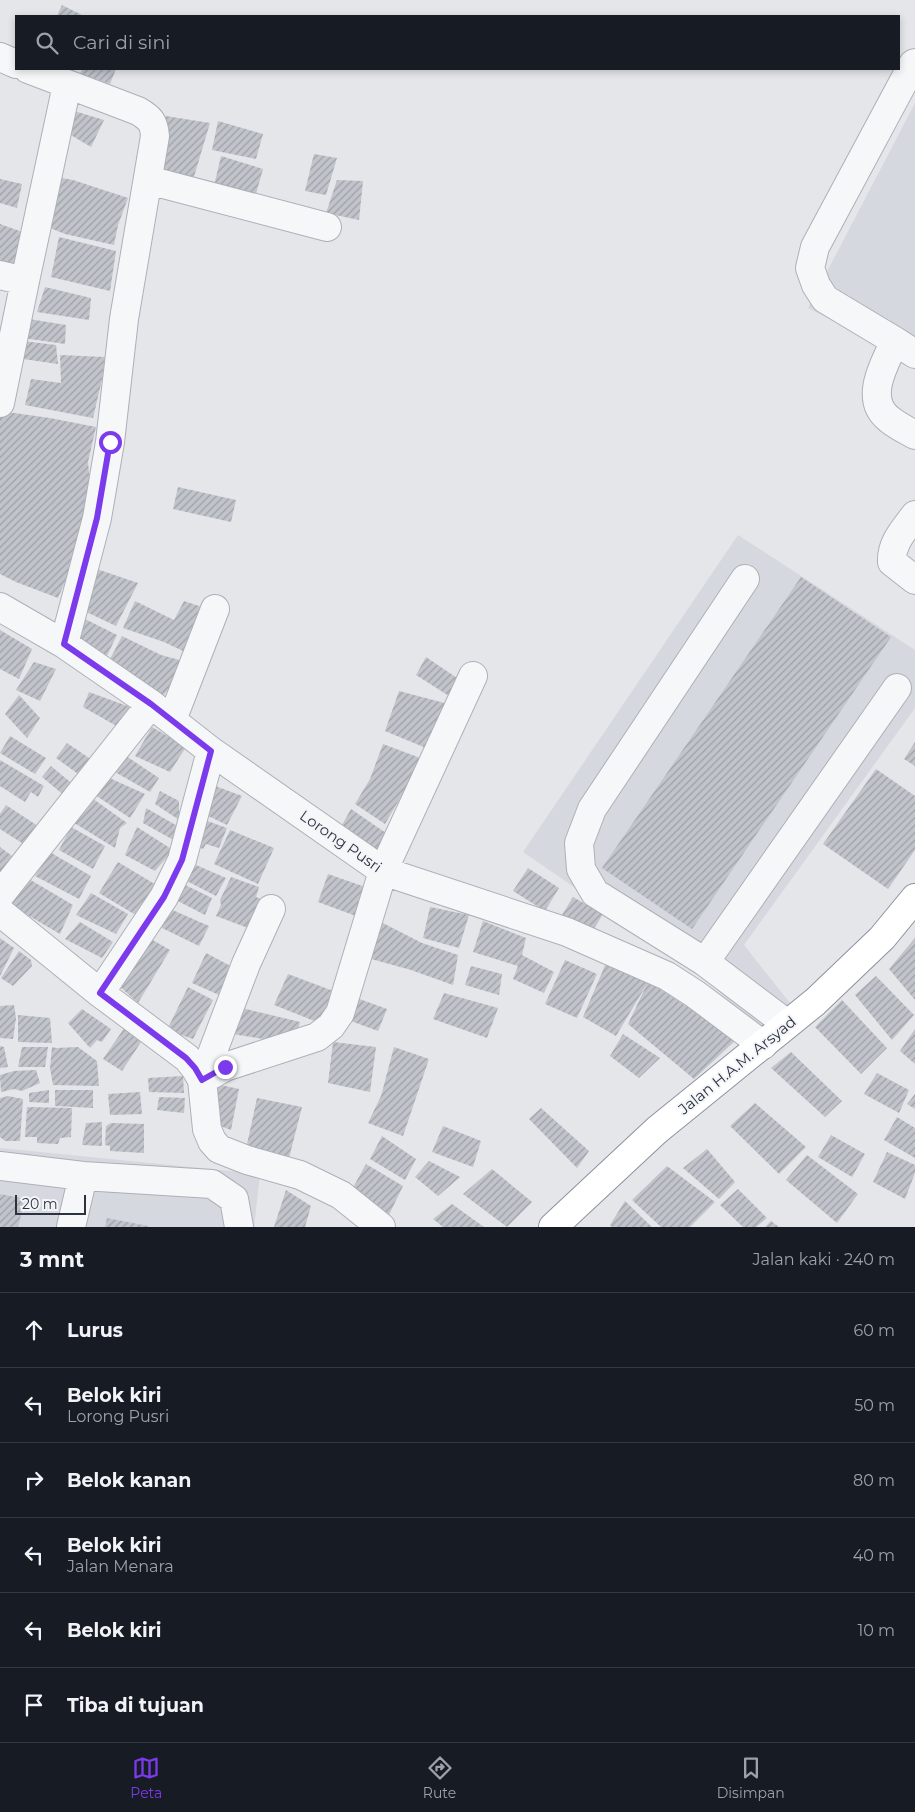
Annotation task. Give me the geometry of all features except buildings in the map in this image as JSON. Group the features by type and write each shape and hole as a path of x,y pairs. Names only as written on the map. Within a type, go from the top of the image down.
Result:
{"highway":[{"name":"Jalan H.A.M. Arsyad","path":"553,1227 657,1130 815,1002 882,938 915,898"}],"street":[{"path":"0,57 15,64"},
{"path":"915,63 816,247 810,268 816,285 825,300 905,348 879,378 876,393 881,409 887,418 915,435"},
{"path":"30,70 123,104 150,118 154,125 155,136 124,319 110,442 97,518 64,644"},
{"path":"0,403 13,278 68,85"},
{"path":"148,180 327,227"},
{"path":"915,515 898,537 892,551 892,562 915,580"},
{"path":"745,579 592,809 579,843 581,869 595,893 706,962 787,1024"},
{"name":"Lorong Pusri","path":"0,608 64,644 161,712 211,751 383,871 567,932 667,976 695,994 763,1046"},
{"path":"0,895 161,712 215,608"},
{"path":"202,1080 225,1067 316,1037 332,1026 340,1013 383,871 473,676"},
{"path":"706,962 897,688"},
{"path":"100,993 164,897 182,860 211,751"},
{"path":"271,908 246,964 202,1080 206,1129 212,1141 219,1149 247,1160 300,1174 341,1195 381,1227"},
{"path":"0,912 100,993 186,1058 202,1080"},
{"path":"0,1166 83,1176 212,1184 234,1199 239,1227"},
{"path":"71,1227 83,1176"}],"shaded area":[{"path":"915,103 915,351 910,361 808,308"},
{"path":"738,535 915,650 915,708 744,945 794,1008 765,1035 699,973 523,852"},
{"path":"0,1148 260,1174 254,1227 0,1227"}],"route":[{"path":"110,442 97,518 64,644 151,704 211,751 182,860 164,897 100,993 186,1058 202,1080 225,1067"}]}
